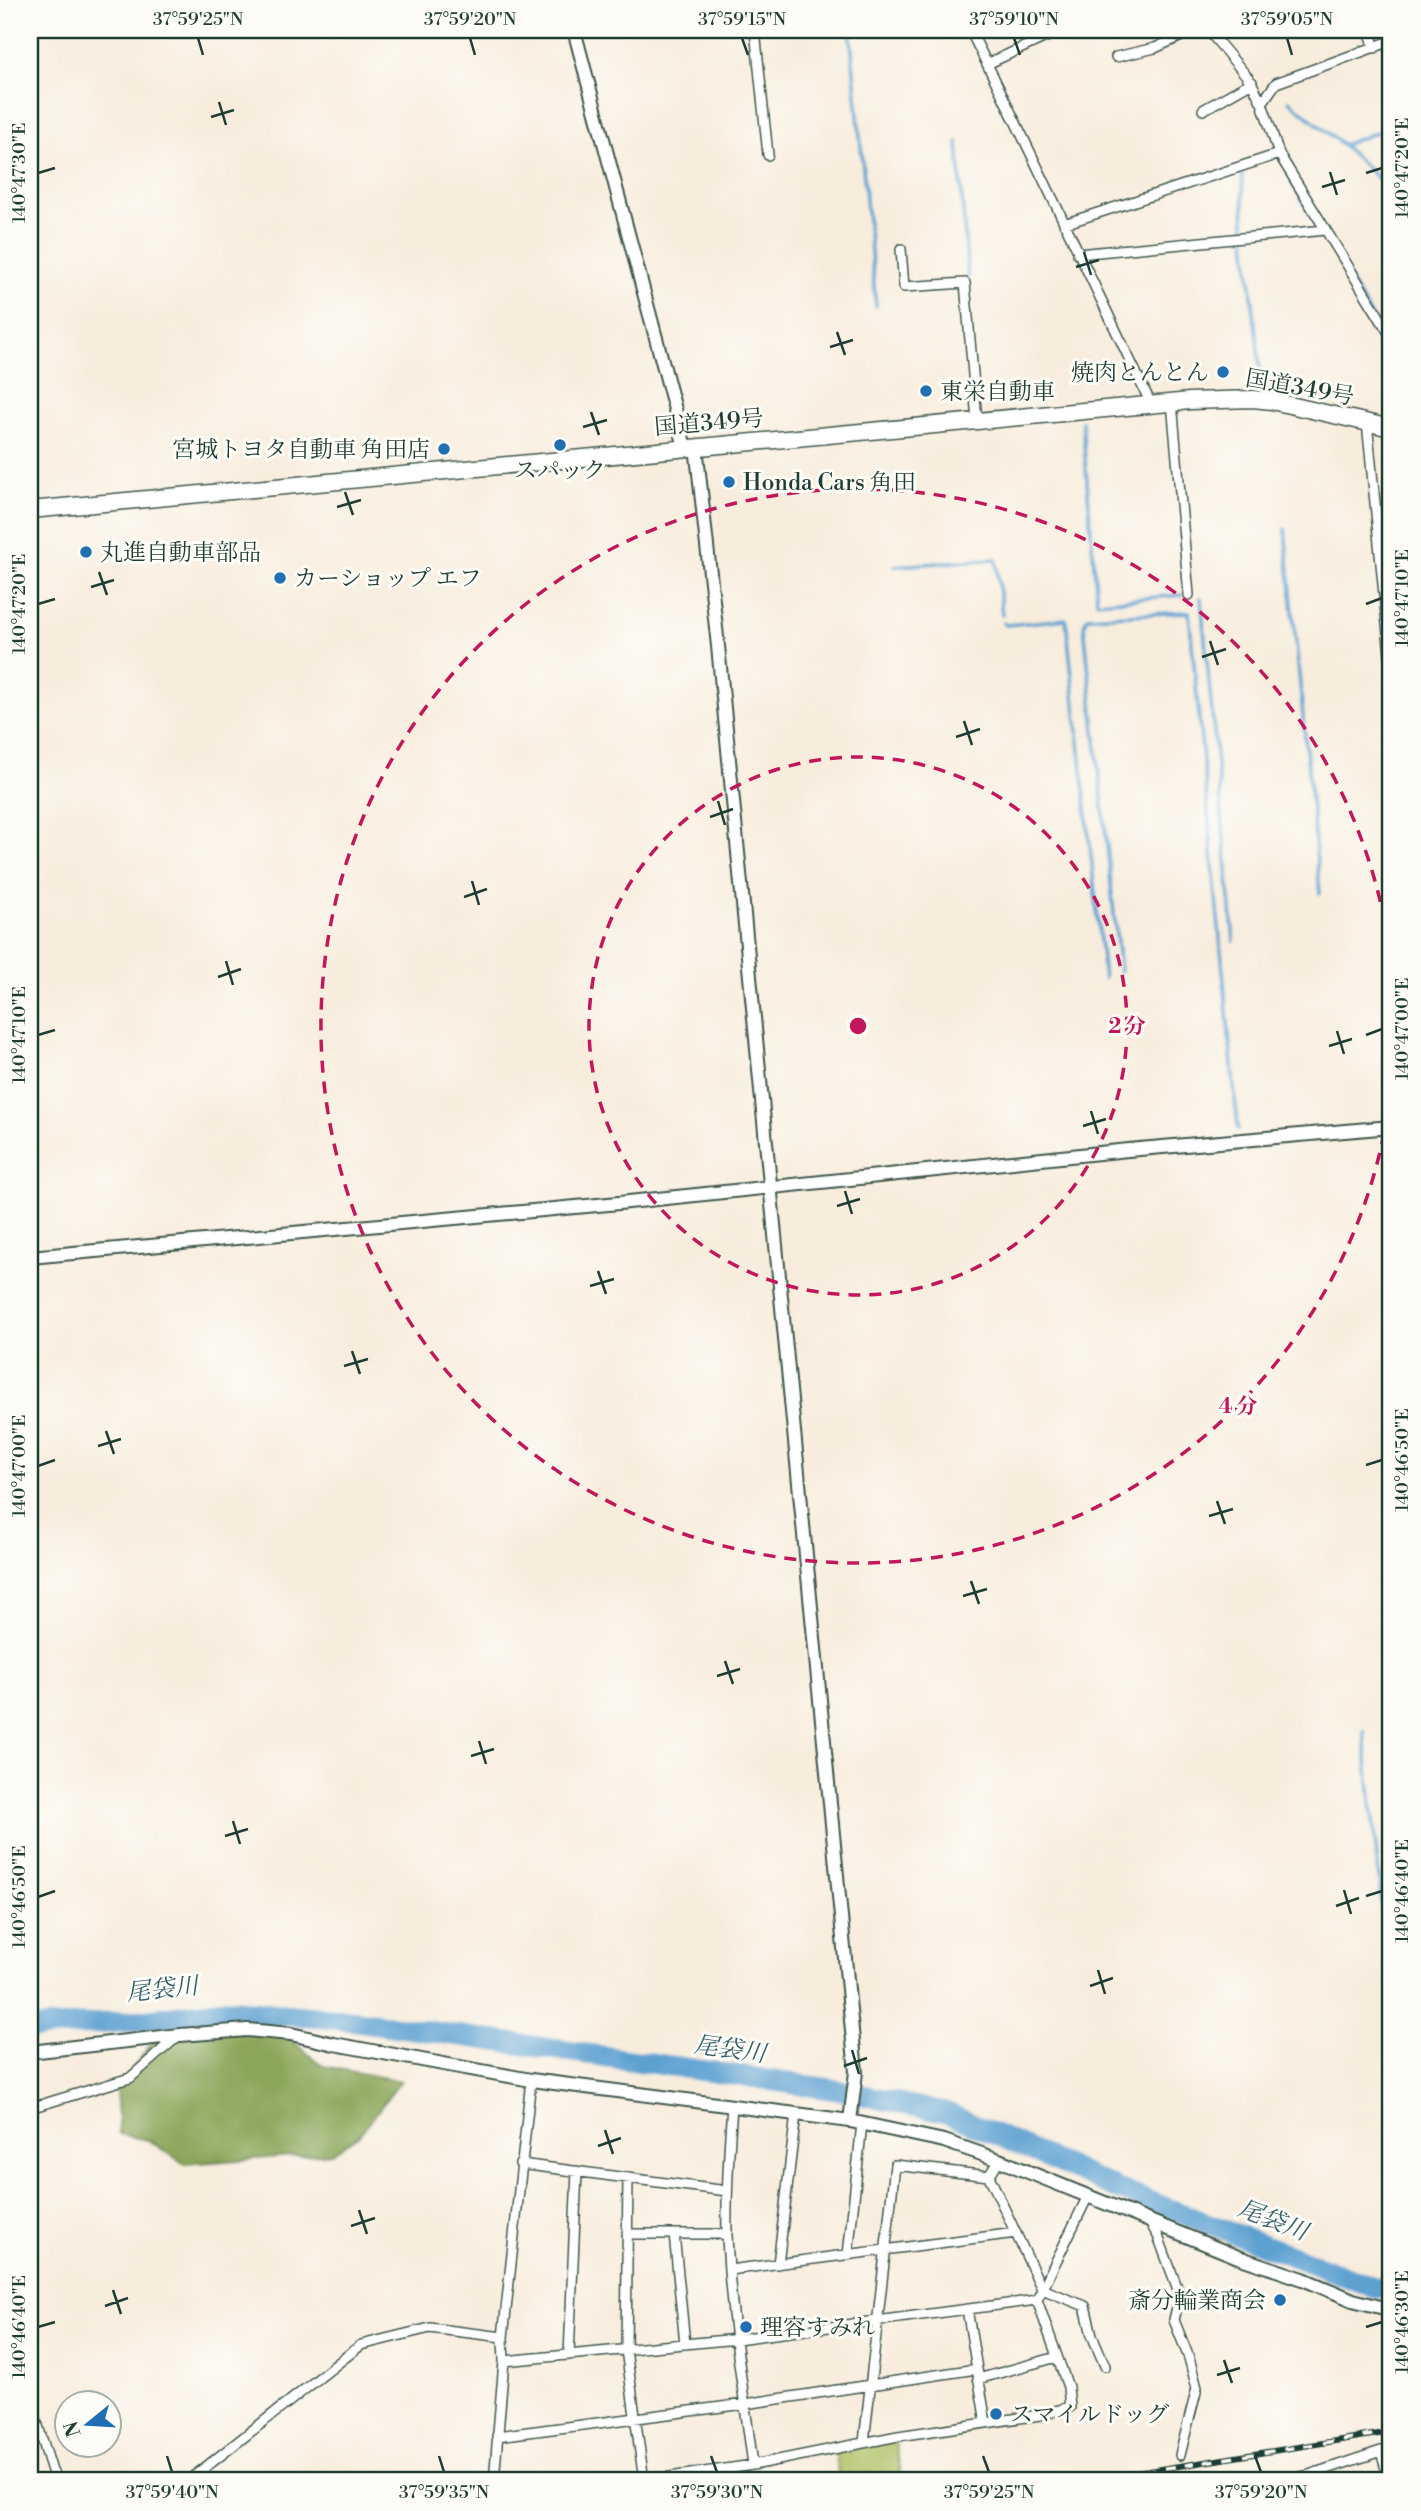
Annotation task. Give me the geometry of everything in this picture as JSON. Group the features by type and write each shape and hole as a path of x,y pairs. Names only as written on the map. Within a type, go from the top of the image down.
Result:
{"highway":[{"name":"国道349号","path":"30,510 1172,402 1253,399 1391,428"}],"street":[{"path":"574,30 691,447 771,1187 856,2073 848,2255"},
{"path":"755,30 768,155"},
{"path":"970,30 1041,171 1151,404"},
{"path":"987,64 1061,30"},
{"path":"1116,57 1155,48 1195,30"},
{"path":"1208,30 1252,82 1279,154 1391,336"},
{"path":"1369,30 1375,48"},
{"path":"1262,103 1276,83 1391,41"},
{"path":"1203,110 1252,82"},
{"path":"1064,224 1279,154"},
{"path":"1078,254 1325,230"},
{"path":"901,249 904,288 965,283 977,420"},
{"path":"1172,402 1189,595"},
{"path":"1367,422 1391,665"},
{"path":"30,1257 1391,1126"},
{"path":"30,2052 247,2030 291,2034 531,2080 796,2114 854,2118 944,2141 999,2160 1353,2300 1384,2308 1391,2307"},
{"path":"30,2108 130,2078 180,2035"},
{"path":"494,2481 504,2361 503,2337 531,2080"},
{"path":"732,2105 727,2191 729,2270 753,2465"},
{"path":"778,2264 796,2114"},
{"path":"989,2176 999,2160"},
{"path":"520,2164 727,2191"},
{"path":"864,2442 895,2165 989,2176"},
{"path":"569,2355 577,2171"},
{"path":"989,2176 1042,2289 1085,2306 1092,2335 1105,2366"},
{"path":"628,2178 626,2350 643,2481 753,2465 864,2442 1040,2415 1070,2407 1068,2387 1037,2300 1088,2196"},
{"path":"1149,2221 1180,2295 1174,2320 1189,2358 1196,2388 1180,2455"},
{"path":"628,2234 727,2234"},
{"path":"674,2234 685,2344"},
{"path":"729,2270 1016,2234"},
{"path":"504,2361 737,2339 1037,2300"},
{"path":"967,2309 986,2423"},
{"path":"188,2481 361,2345 430,2328 503,2337"},
{"path":"497,2436 871,2385 977,2374 1057,2357"},
{"path":"30,2400 52,2471 58,2481"},
{"path":"1281,2481 1307,2479 1386,2451 1389,2481"}],"green space":[{"path":"257,2002 278,2016 295,2043 323,2066 401,2081 358,2136 331,2153 185,2164 148,2140 119,2134 116,2089 164,2029 196,2011 220,2005"},
{"path":"895,2441 902,2479 839,2481 835,2450"}],"waterway":[{"path":"850,30 876,306"},
{"path":"1289,101 1343,145 1391,191"},
{"path":"1343,145 1391,127"},
{"path":"958,142 968,279"},
{"path":"1242,174 1245,231 1262,387 1295,390 1330,401"},
{"path":"1292,183 1391,349"},
{"path":"1082,421 1097,602 1182,595"},
{"path":"1285,529 1320,893"},
{"path":"895,566 996,559 1002,615"},
{"path":"1201,598 1234,941"},
{"path":"1120,971 1084,625 1087,617 1189,612 1238,1129"},
{"path":"1003,623 1006,625 1066,619 1104,978"},
{"path":"1364,1731 1391,1996"},
{"name":"尾袋川","path":"30,2029 144,2020 226,2009 357,2021 844,2091 950,2114 1120,2190 1374,2287 1391,2287"}],"railway":[{"path":"1086,2481 1391,2432"}],"place":[{"name":"焼肉とんとん","path":"1223,372"},
{"name":"東栄自動車","path":"926,391"},
{"name":"スパック","path":"560,445"},
{"name":"宮城トヨタ自動車 角田店","path":"444,449"},
{"name":"Honda Cars 角田","path":"729,482"},
{"name":"丸進自動車部品","path":"86,552"},
{"name":"カーショップ エフ","path":"280,578"},
{"name":"斎分輪業商会","path":"1280,2300"},
{"name":"理容すみれ","path":"746,2327"},
{"name":"スマイルドッグ","path":"996,2414"}]}
